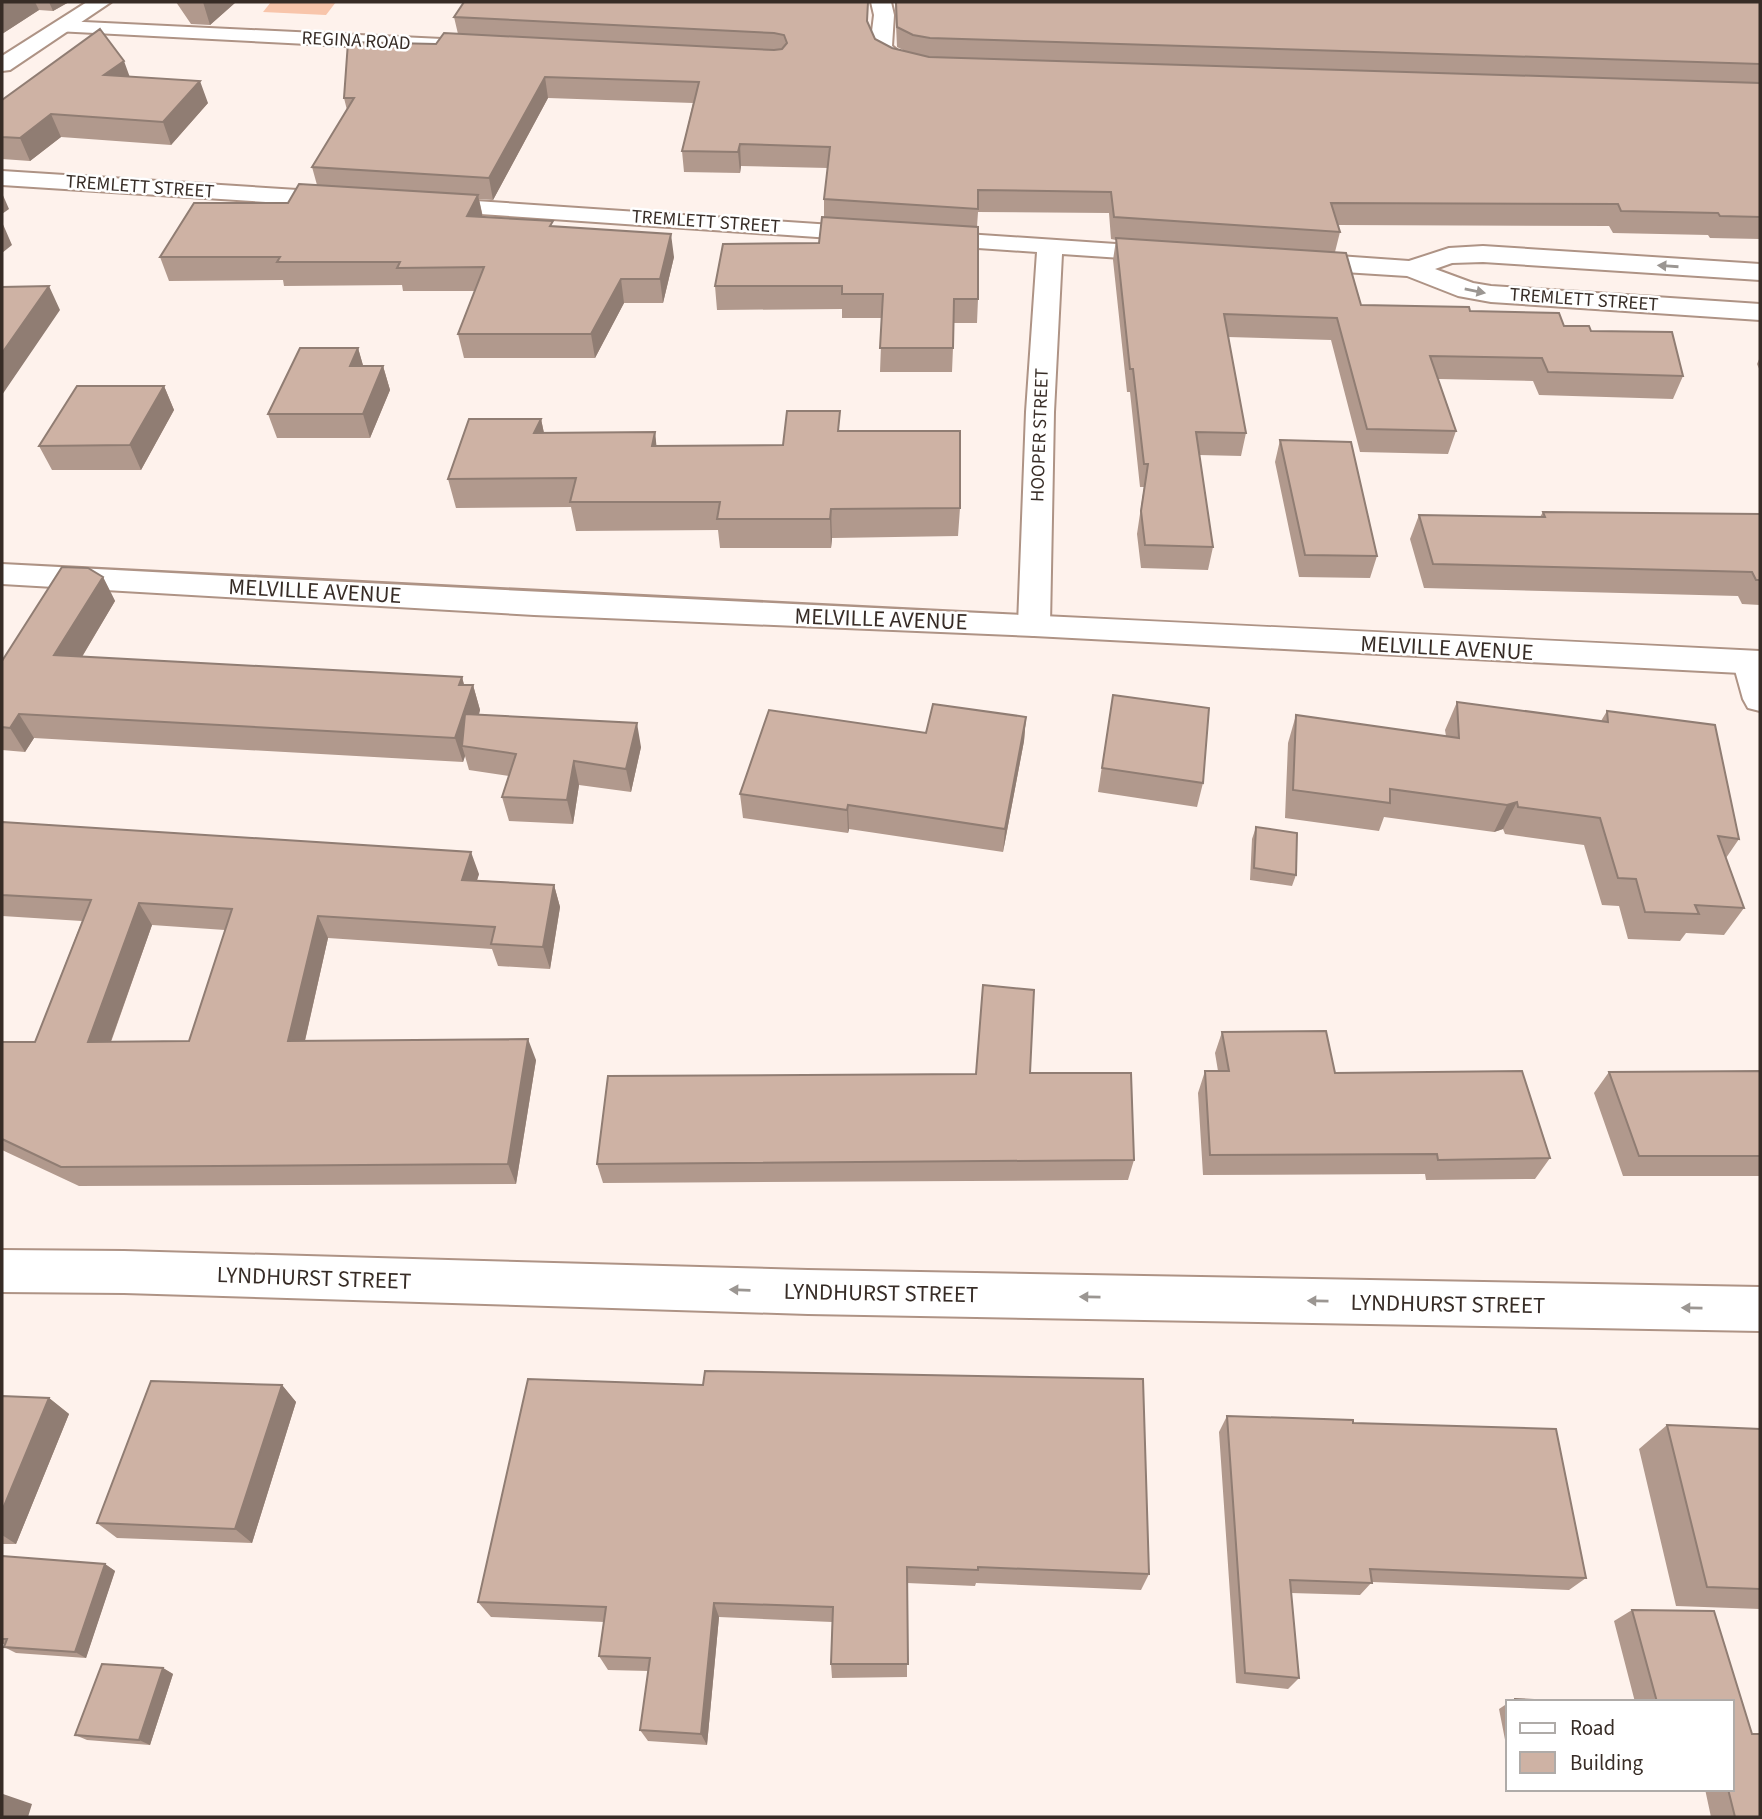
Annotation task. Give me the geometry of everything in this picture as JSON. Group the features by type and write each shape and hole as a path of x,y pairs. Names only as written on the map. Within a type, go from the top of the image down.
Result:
{"street":[{"path":"2,65 101,2"},
{"path":"881,2 884,15 880,42 884,53 905,64 943,69"},
{"name":"REGINA ROAD","path":"63,27 489,48"},
{"name":"TREMLETT STREET","path":"2,178 372,201"},
{"name":"TREMLETT STREET","path":"400,203 1189,254"},
{"name":"HOOPER STREET","path":"1034,625 1040,412 1050,245"},
{"name":"TREMLETT STREET","path":"1411,269 1449,256 1470,254 1760,272"},
{"name":"TREMLETT STREET","path":"1272,260 1411,269 1478,292 1760,312"},
{"path":"1703,268 1719,309"},
{"name":"MELVILLE AVENUE","path":"2,574 534,604 1034,625 1755,663"},
{"path":"1755,663 1760,699"},
{"name":"LYNDHURST STREET","path":"2,1271 808,1292 1760,1309"}],"shaded area":[{"path":"271,2 336,2 326,15 263,12"}],"building":[{"path":"464,2 868,2 867,21 875,39 892,48 929,57 1760,83 1760,217 1720,216 1718,213 1621,211 1618,204 1331,203 1340,232 1114,217 1111,192 978,190 978,209 824,199 830,147 740,144 738,152 682,151 699,82 545,77 489,178 312,167 354,98 344,98 348,42 436,44 444,33 774,50 782,49 787,43 784,35 774,33 454,17"},
{"path":"896,2 1760,2 1760,64 930,38 913,35 897,27"},
{"path":"100,29 124,61 104,75 200,81 163,122 51,114 20,138 2,137 2,100"},
{"path":"299,184 478,195 467,216 553,221 550,226 671,234 660,279 621,279 591,334 458,334 484,267 397,268 400,262 277,262 280,257 160,257 194,203 288,203"},
{"path":"822,217 978,227 978,299 954,299 953,348 880,348 883,294 842,294 842,286 715,286 723,244 819,243"},
{"path":"1116,238 1346,253 1361,305 1469,307 1470,311 1559,313 1564,326 1589,326 1591,331 1672,332 1683,376 1548,372 1542,358 1430,356 1456,431 1367,429 1337,318 1224,314 1246,433 1196,432 1213,547 1145,545 1141,511 1148,464 1144,464 1133,369 1130,369"},
{"path":"49,286 2,353 2,287"},
{"path":"300,348 358,348 350,366 383,366 363,414 268,414"},
{"path":"77,386 164,386 130,445 39,446"},
{"path":"787,411 840,411 838,431 960,431 960,508 831,509 830,519 717,519 720,502 570,502 576,478 448,479 469,419 541,419 534,433 655,432 652,446 783,445"},
{"path":"1280,440 1351,442 1377,556 1305,555"},
{"path":"1543,512 1760,514 1760,580 1756,580 1752,572 1433,564 1419,515 1545,517"},
{"path":"62,567 88,568 103,577 54,655 462,677 459,685 473,685 455,738 19,714 10,728 2,727 2,661"},
{"path":"1113,695 1209,708 1203,783 1102,768"},
{"path":"1457,702 1608,722 1607,711 1715,725 1739,839 1718,836 1744,908 1695,905 1699,914 1645,912 1636,879 1618,878 1600,818 1518,807 1517,802 1507,805 1390,789 1390,803 1293,790 1296,715 1459,738"},
{"path":"933,704 1026,717 1005,829 848,805 847,810 740,794 769,710 926,733"},
{"path":"465,714 637,723 626,769 574,761 567,800 502,797 516,754 462,746"},
{"path":"2,822 471,852 462,880 554,885 543,947 491,944 495,927 318,916 288,1041 528,1039 508,1164 61,1167 2,1139 2,1042 35,1042 91,900 2,895","holes":["139,903 232,909 189,1041 88,1042"]},
{"path":"1256,827 1297,833 1296,875 1254,868"},
{"path":"983,985 1034,990 1030,1073 1131,1073 1134,1160 597,1164 608,1076 976,1074"},
{"path":"1326,1031 1335,1073 1522,1071 1550,1158 1438,1160 1437,1154 1210,1155 1205,1071 1229,1071 1222,1032"},
{"path":"1760,1071 1760,1156 1639,1156 1609,1072"},
{"path":"705,1371 1143,1379 1149,1574 907,1567 908,1664 831,1664 833,1607 714,1603 701,1734 640,1730 650,1658 599,1656 606,1607 478,1602 528,1379 703,1385"},
{"path":"151,1381 282,1385 235,1529 97,1523"},
{"path":"2,1396 49,1398 2,1511"},
{"path":"1227,1416 1556,1429 1586,1578 1370,1569 1372,1583 1290,1580 1299,1678 1245,1673"},
{"path":"1667,1425 1760,1429 1760,1589 1707,1587"},
{"path":"2,1556 105,1564 75,1652 4,1647 7,1639 2,1639"},
{"path":"1632,1610 1714,1611 1752,1734 1760,1734 1760,1817 1735,1817 1728,1791 1734,1791 1734,1700 1656,1700"},
{"path":"102,1664 163,1668 139,1740 75,1735"}]}
